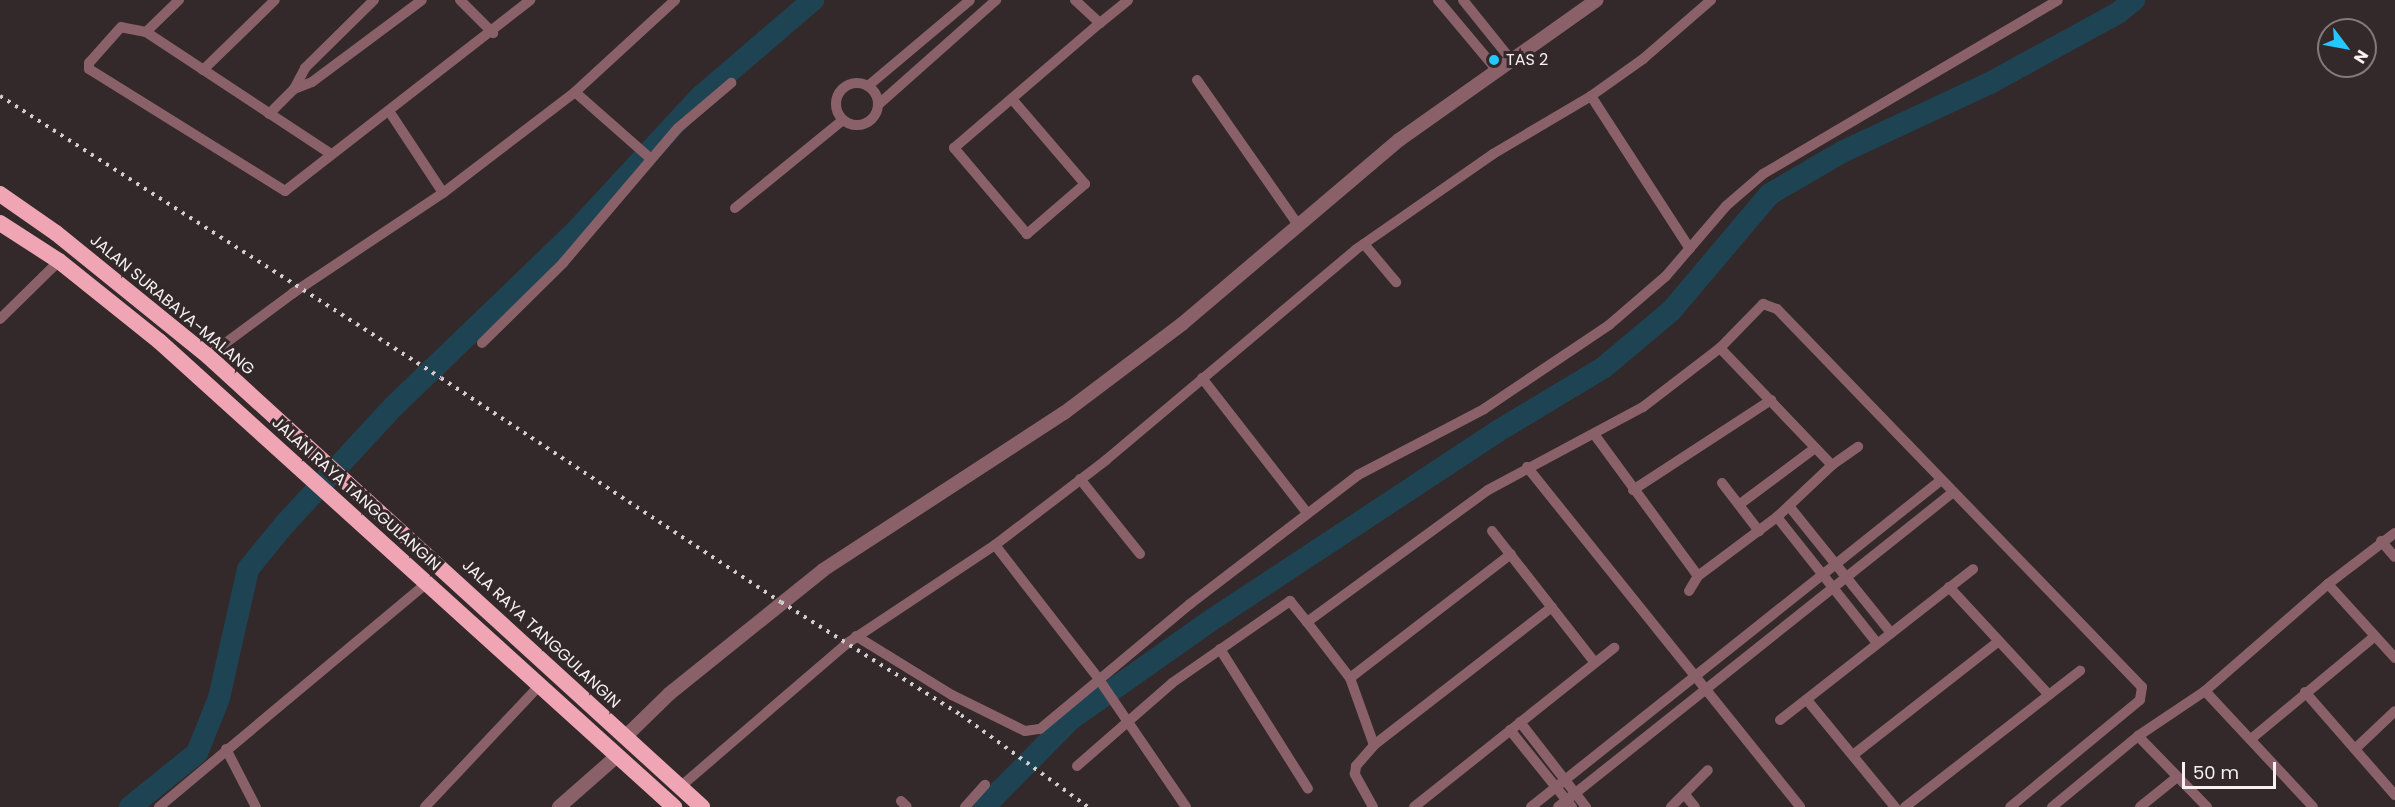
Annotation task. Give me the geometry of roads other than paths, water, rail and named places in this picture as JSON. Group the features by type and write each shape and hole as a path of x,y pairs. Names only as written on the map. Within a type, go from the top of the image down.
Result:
{"highway":[{"name":"JALAN SURABAYA-MALANG","path":"0,194 56,233 208,356 356,488"},
{"name":"JALAN RAYA TANGGULANGIN","path":"0,223 59,261 159,341 335,498 667,805"},
{"name":"JALA RAYA TANGGULANGIN","path":"356,488 702,807"},
{"path":"466,619 480,601"}],"street":[{"path":"146,32 179,0"},
{"path":"203,70 275,0"},
{"path":"269,114 294,89 305,68 374,0"},
{"path":"294,89 312,82 422,0"},
{"path":"460,0 493,33"},
{"path":"331,154 146,32 121,27 89,63 89,69 282,190 288,190 331,154 493,33 530,0"},
{"path":"208,356 293,293 443,193 575,92 675,0"},
{"path":"868,86 970,0"},
{"path":"879,104 868,86 858,83 840,92 837,112 843,120 852,125 870,121 879,104 996,0"},
{"path":"1075,0 1088,5 1100,23"},
{"path":"1012,99 1085,184 1027,234 954,148 1128,0"},
{"path":"1438,0 1496,69"},
{"path":"1462,0 1512,61"},
{"path":"625,737 669,694 823,570 1064,413 1164,338 1399,140 1496,69 1512,61 1598,0"},
{"path":"680,787 856,636 995,545 1080,479 1364,244 1493,154 1591,96 1643,59 1711,0"},
{"path":"856,636 909,671 1025,731 1040,729 1098,678 1358,475 1484,409 1609,325 1666,276 1726,206 1780,163 2058,0"},
{"path":"941,25 952,39"},
{"path":"1197,80 1298,225"},
{"path":"482,343 563,263 649,158 678,128 730,83"},
{"path":"575,92 627,141 649,158"},
{"path":"1591,96 1690,249"},
{"path":"389,111 443,193"},
{"path":"735,208 843,120"},
{"path":"1364,244 1396,282"},
{"path":"0,319 59,261"},
{"path":"1307,622 1488,489 1643,407 1720,348 1759,306 1777,309 1940,481 2142,687 2140,700 2010,807"},
{"path":"1720,348 1832,465"},
{"path":"1202,378 1307,513"},
{"path":"1633,490 1771,400"},
{"path":"1594,434 1698,576"},
{"path":"1689,591 1698,576 1759,531 1832,465 1858,447"},
{"path":"1740,504 1815,448"},
{"path":"1527,467 1707,688 1800,807"},
{"path":"1080,479 1140,554"},
{"path":"1531,807 1940,481"},
{"path":"1722,483 1759,531"},
{"path":"1568,802 1952,493"},
{"path":"1789,506 1891,633"},
{"path":"1776,517 1877,643"},
{"path":"1492,531 1595,663"},
{"path":"2052,807 2138,736 2205,691 2328,584 2395,532"},
{"path":"2381,542 2395,557"},
{"path":"995,545 1098,678 1186,807"},
{"path":"1350,678 1510,554"},
{"path":"1780,720 1973,568"},
{"path":"159,807 427,583"},
{"path":"2328,584 2395,658"},
{"path":"1949,587 2049,695"},
{"path":"1077,766 1126,717 1290,601 1350,678 1374,745"},
{"path":"1373,807 1355,774 1356,766 1374,745 1552,607"},
{"path":"2251,739 2375,636"},
{"path":"1853,755 1999,640"},
{"path":"1414,807 1614,648"},
{"path":"1220,649 1308,789"},
{"path":"1905,807 2080,671"},
{"path":"425,807 539,686"},
{"path":"2205,691 2313,807"},
{"path":"2305,693 2395,795"},
{"path":"1807,700 1894,807"},
{"path":"2355,749 2395,711"},
{"path":"1520,722 1560,783 1568,802"},
{"path":"1510,730 1560,783"},
{"path":"2138,736 2207,807"},
{"path":"226,749 256,807"},
{"path":"559,807 616,757"},
{"path":"1671,807 1686,796 1708,770"},
{"path":"2140,807 2177,777"},
{"path":"964,807 985,785"},
{"path":"1686,796 1695,807"},
{"path":"1568,802 1586,807"}],"waterway":[{"path":"130,807 197,753 219,698 248,569 284,525 393,407 575,232 701,96 813,0"},
{"path":"984,807 1071,719 1213,619 1498,431 1603,368 1671,311 1770,194 1844,151 1990,83 2118,13 2134,0"}],"railway":[{"path":"0,96 441,378 781,602 961,715 1088,807"}],"place":[{"name":"TAS 2","path":"1494,60"}]}
